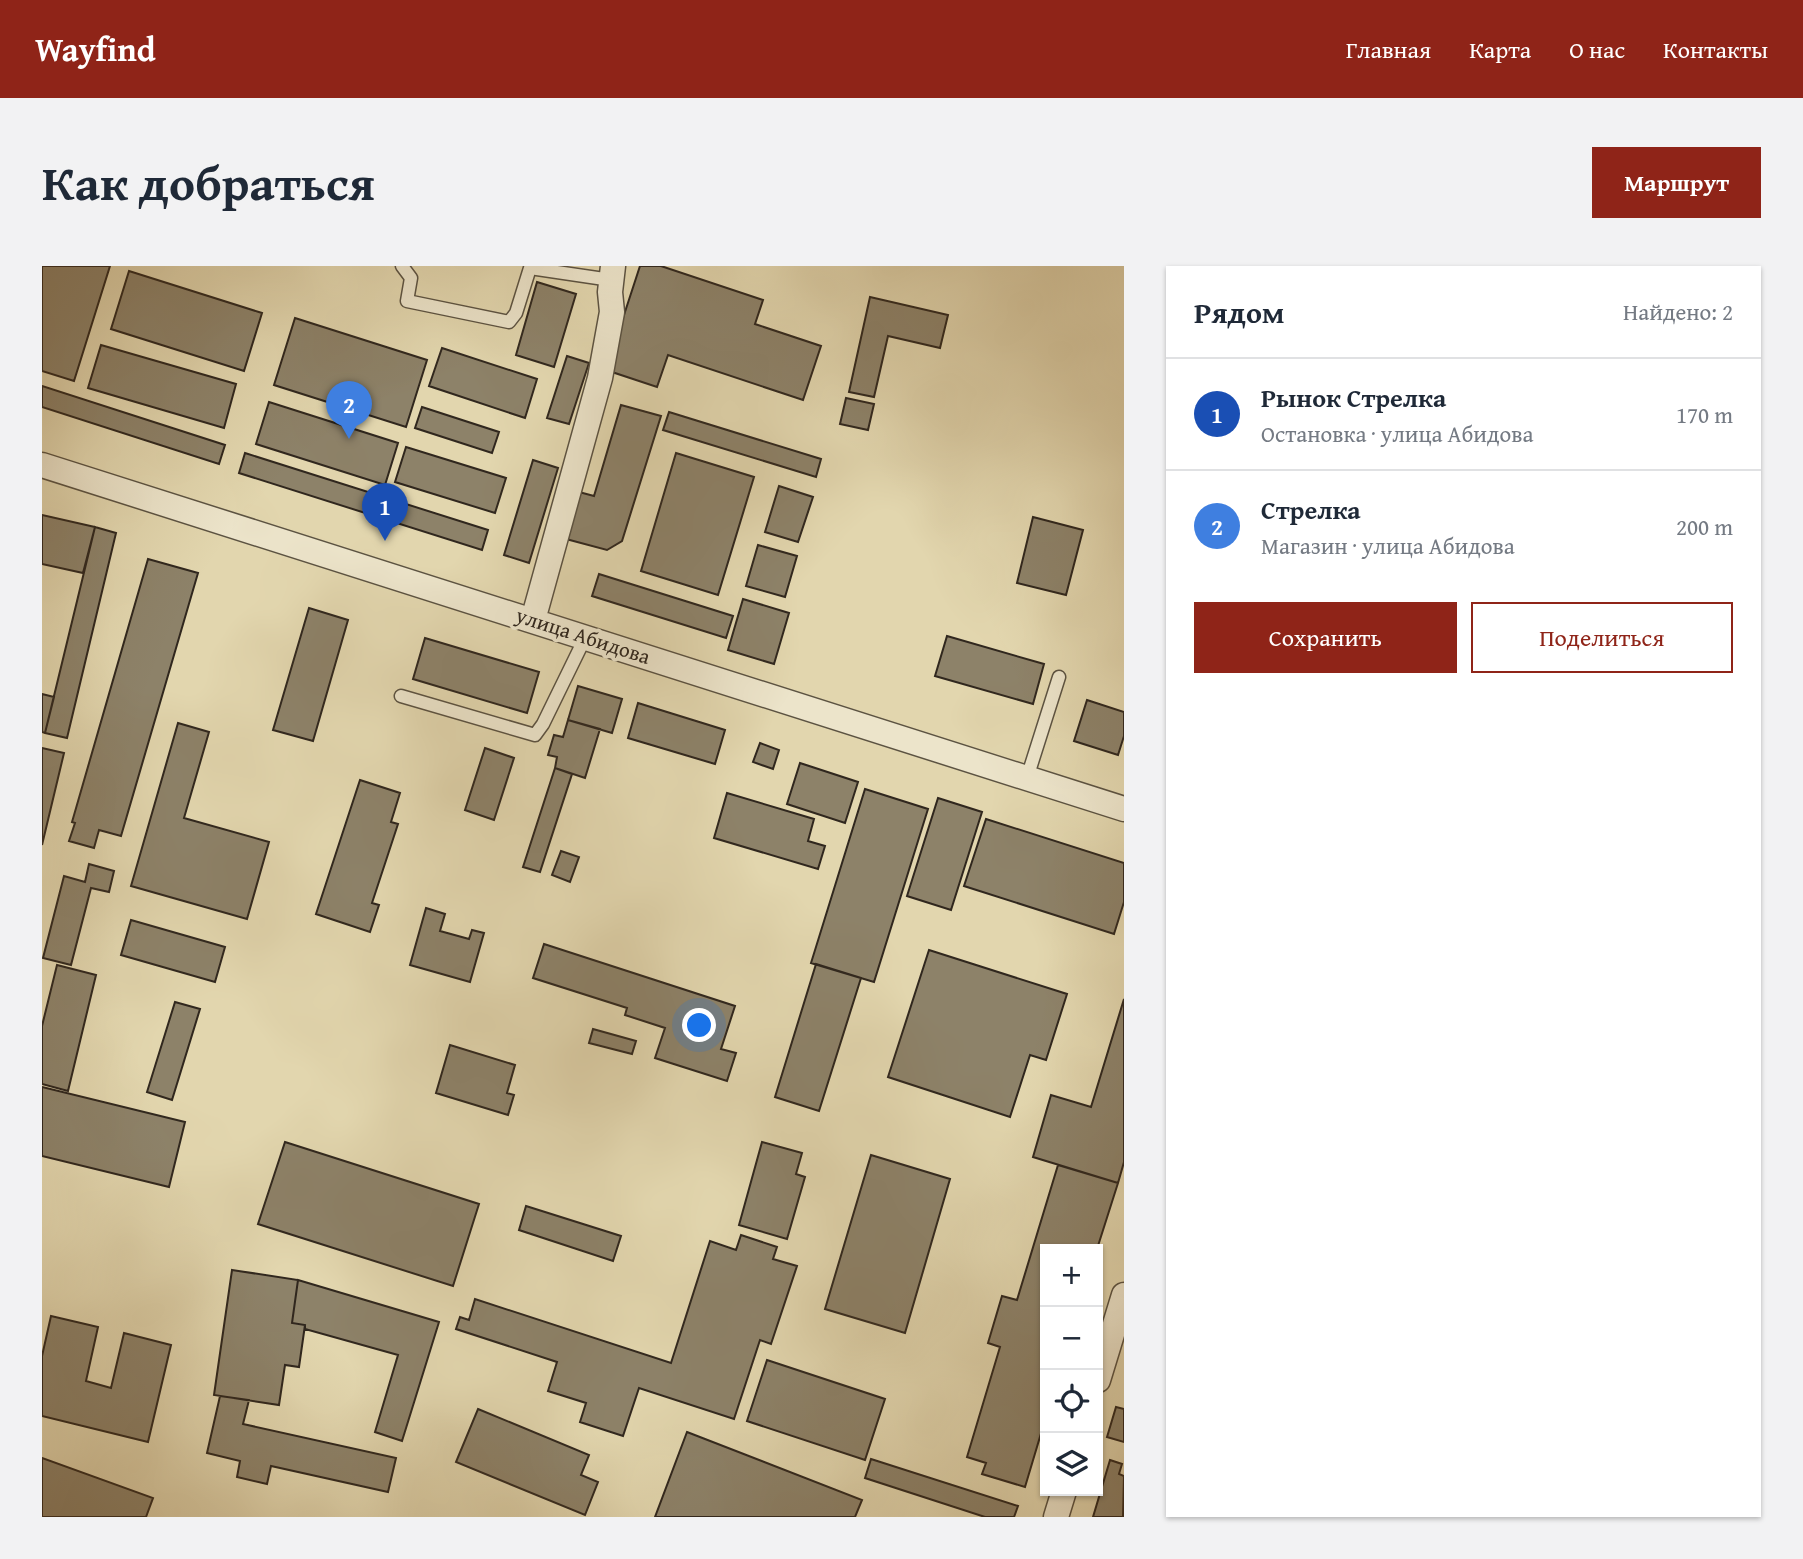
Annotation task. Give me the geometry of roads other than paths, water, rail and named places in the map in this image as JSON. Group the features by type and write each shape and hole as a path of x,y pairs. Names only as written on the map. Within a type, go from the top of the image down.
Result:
{"street":[{"path":"533,620 600,378 612,312 612,273"},
{"name":"улица Абидова","path":"42,465 1124,809"},
{"path":"1101,1370 1124,1295"},
{"path":"1056,1517 1062,1496"}],"lane":[{"path":"402,266 411,278 408,300 509,322 516,313 530,268 612,273"},
{"path":"401,696 535,735 549,713 586,636"},
{"path":"1027,778 1059,677"}],"place":[{"name":"Стрелка","path":"349,439"},
{"name":"Рынок Стрелка","path":"385,541"}]}
